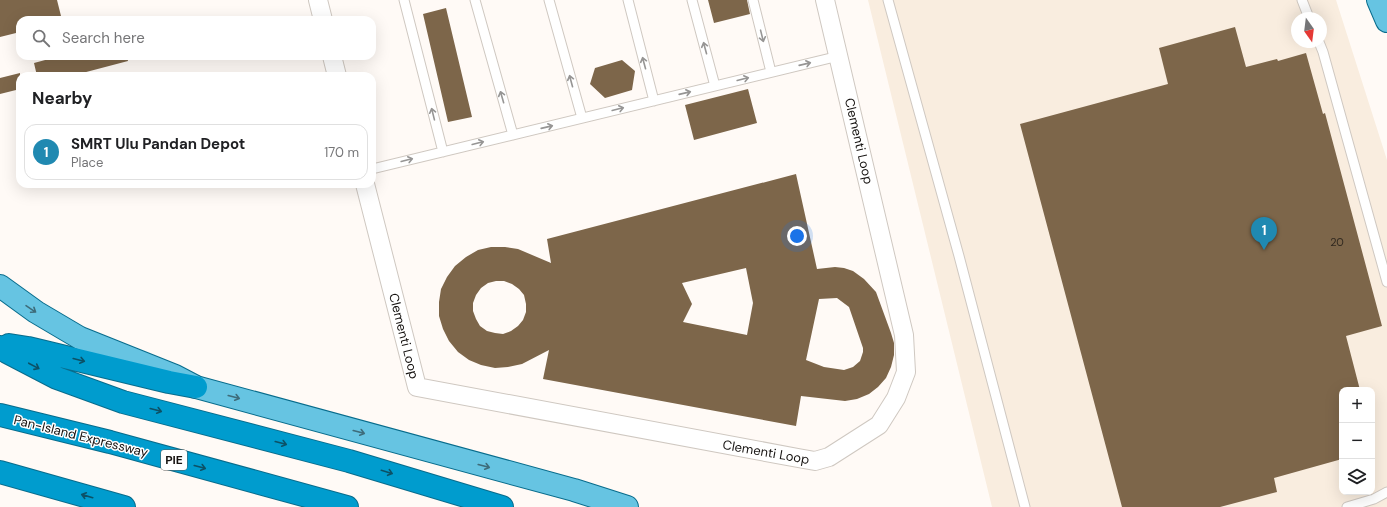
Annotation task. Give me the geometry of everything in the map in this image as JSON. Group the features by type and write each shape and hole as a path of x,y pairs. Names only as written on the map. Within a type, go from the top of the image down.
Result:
{"highway":[{"path":"0,345 28,348 169,382 196,387"},
{"path":"0,345 7,352 57,378 123,402 350,461 502,507"},
{"name":"Pan-Island Expressway","path":"0,416 110,442 347,507"},
{"path":"0,472 124,507"}],"main road":[{"path":"1378,0 1387,21"},
{"path":"0,286 36,312 80,338 175,376 196,387 574,490 627,507"}],"street":[{"path":"318,0 322,16"},
{"name":"Clementi Loop","path":"366,188 417,387 815,461 829,457 879,425 896,398 906,372 904,335 825,0"},
{"path":"333,60 336,72"}],"lane":[{"path":"404,0 443,152"},
{"path":"475,0 513,135"},
{"path":"550,0 582,118"},
{"path":"628,0 654,100"},
{"path":"692,0 715,86"},
{"path":"753,0 771,72"},
{"path":"888,0 957,248 1025,507"},
{"path":"1302,0 1307,12"},
{"path":"1320,48 1325,60 1387,282"},
{"path":"376,168 838,56"},
{"path":"1347,507 1374,499 1387,492"}],"shaded area":[{"path":"868,0 1336,0 1387,160 1387,507 992,507"}],"building":[{"path":"0,0 57,0 61,16 16,16 16,33 0,37"},
{"path":"708,0 747,0 750,14 714,23"},
{"path":"446,8 472,117 448,122 423,14"},
{"path":"1235,27 1246,67 1277,59 1278,61 1306,53 1323,114 1325,113 1382,326 1346,336 1359,387 1339,387 1339,460 1274,478 1277,492 1220,507 1122,507 1020,124 1168,84 1159,48"},
{"path":"45,60 128,61 86,72 36,72 34,63"},
{"path":"622,60 635,71 632,90 605,98 590,84 595,68"},
{"path":"16,74 16,90 0,94 0,78"},
{"path":"748,89 757,123 694,140 685,105"},
{"path":"796,174 817,269 835,267 853,271 864,279 876,292 894,343 894,355 891,367 886,378 878,387 869,394 857,399 845,401 801,396 796,426 543,379 549,350 522,364 508,367 495,368 481,365 469,360 458,352 449,341 439,316 441,289 447,277 455,266 466,257 478,250 491,247 518,249 551,263 547,239","holes":["746,268 753,303 747,335 683,322 692,304 682,283","504,281 512,284 524,295 526,312 523,320 511,331 503,334 487,331 480,326 476,319 473,311 473,303 481,288 488,283","837,298 849,307 863,348 860,361 853,367 844,370 824,367 806,360 819,299"]}],"place":[{"name":"SMRT Ulu Pandan Depot","path":"1264,250"}]}
